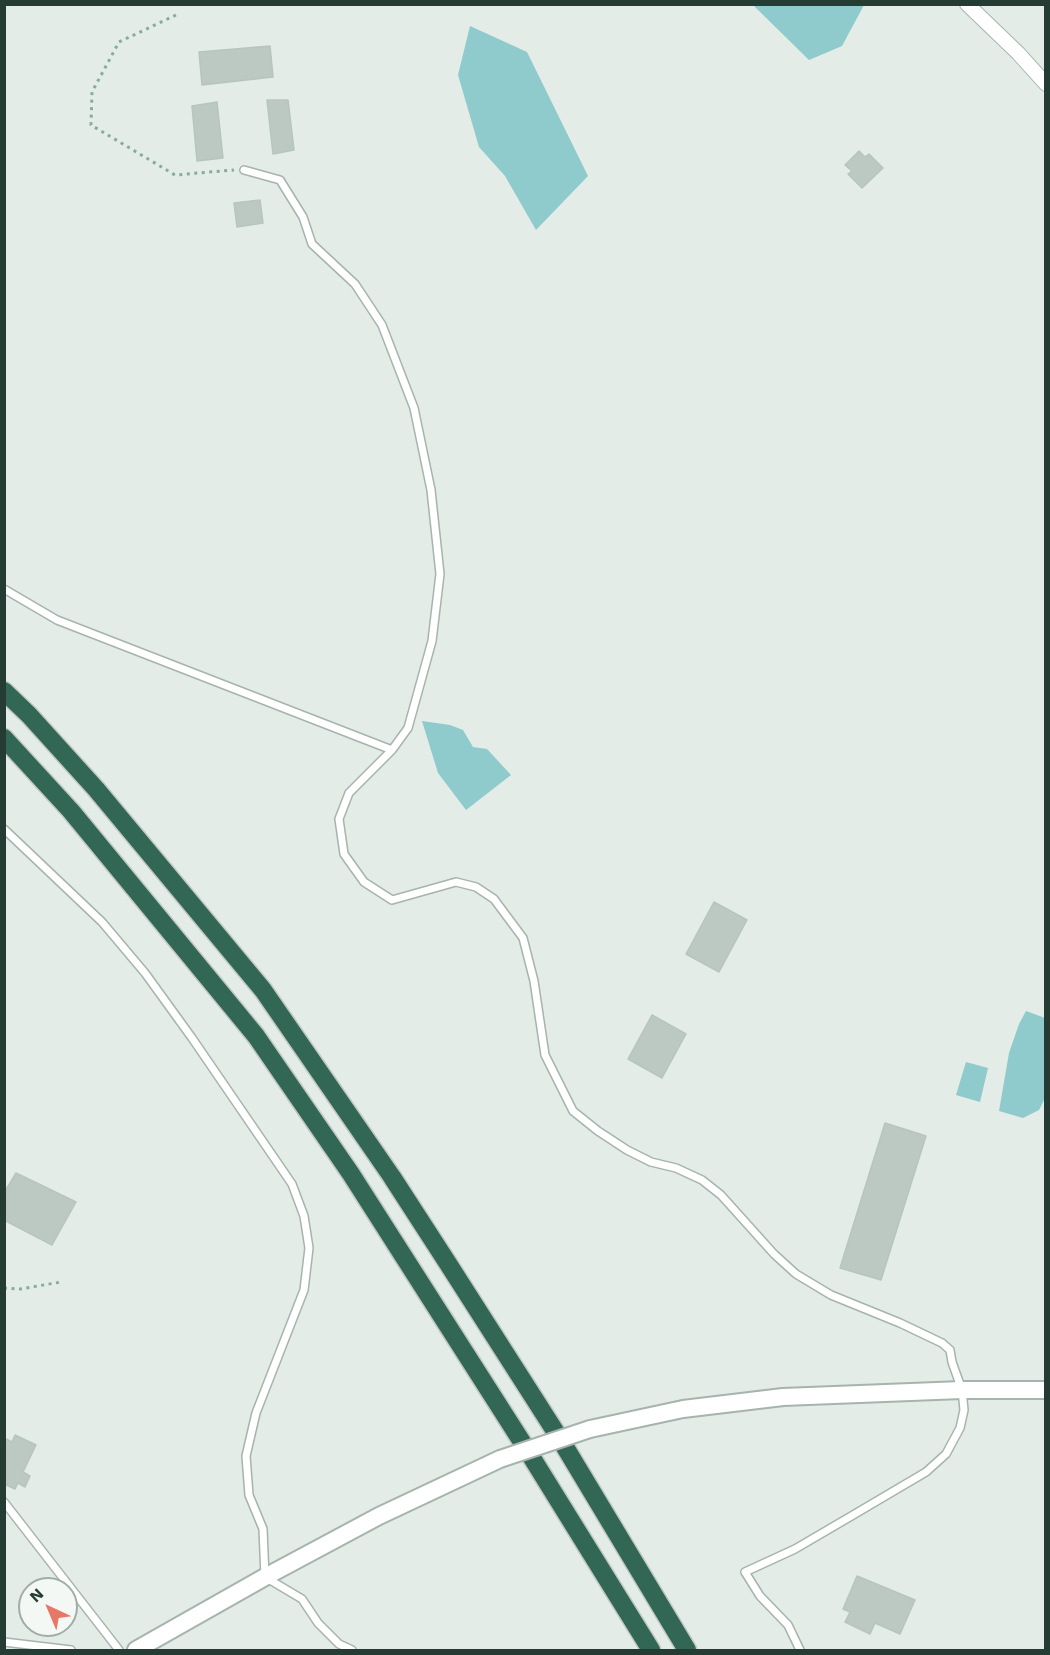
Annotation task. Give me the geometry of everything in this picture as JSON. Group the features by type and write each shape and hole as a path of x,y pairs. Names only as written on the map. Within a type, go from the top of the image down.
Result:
{"highway":[{"path":"4,691 29,715 96,789 263,990 392,1177 447,1262 562,1442 687,1650"},
{"path":"4,738 78,820 256,1036 357,1183 651,1650"}],"street":[{"path":"967,4 1018,53 1046,84"},
{"path":"136,1650 265,1577 408,1502 500,1459 590,1430 683,1409 783,1397 1043,1388"}],"lane":[{"path":"244,170 280,180 303,217 312,244 355,284 382,325 414,408 431,490 440,574 432,641 408,728 392,750 349,793 339,819 344,854 364,882 392,900 456,882 476,886 494,899 523,938 534,981 545,1055 573,1112 627,1150 651,1162 676,1168 702,1180 727,1201 774,1254 796,1274 831,1295 942,1343 950,1350 962,1390 964,1410 960,1428 946,1454 926,1472 795,1549 745,1572 760,1596 788,1625 800,1650"},
{"path":"4,589 57,620 392,750"},
{"path":"4,829 102,922 145,973 292,1184 304,1216 309,1248 304,1290 256,1413 246,1456 249,1495 263,1529 265,1577 302,1599 318,1623 339,1644 352,1650"},
{"path":"4,1502 119,1650"},
{"path":"4,1642 71,1650"}],"path":[{"path":"176,15 119,42 92,92 91,125 175,175 244,170"},
{"path":"4,1288 61,1282"}],"water":[{"path":"753,5 864,5 842,46 809,60"},
{"path":"470,26 527,52 588,176 536,230 505,176 479,147 458,75"},
{"path":"422,721 450,725 463,730 473,747 487,749 511,775 466,810 438,773"},
{"path":"1026,1011 1045,1018 1046,1096 1039,1110 1023,1118 999,1111 1009,1053"},
{"path":"966,1062 988,1068 980,1102 956,1095"}],"building":[{"path":"270,46 273,77 202,85 199,52"},
{"path":"267,100 288,100 294,150 273,154"},
{"path":"217,102 223,158 197,161 192,106"},
{"path":"859,151 865,157 869,154 883,168 862,188 848,174 852,171 845,165"},
{"path":"260,200 263,223 237,227 234,203"},
{"path":"714,902 747,920 719,972 686,954"},
{"path":"652,1015 686,1034 662,1078 628,1059"},
{"path":"885,1123 926,1136 881,1280 840,1268"},
{"path":"16,1173 76,1202 52,1245 4,1220 4,1193"},
{"path":"15,1435 36,1445 23,1472 30,1476 25,1487 18,1483 15,1489 4,1484 4,1438 12,1442"},
{"path":"857,1576 915,1600 900,1634 875,1623 870,1634 845,1622 850,1612 843,1609"}]}
